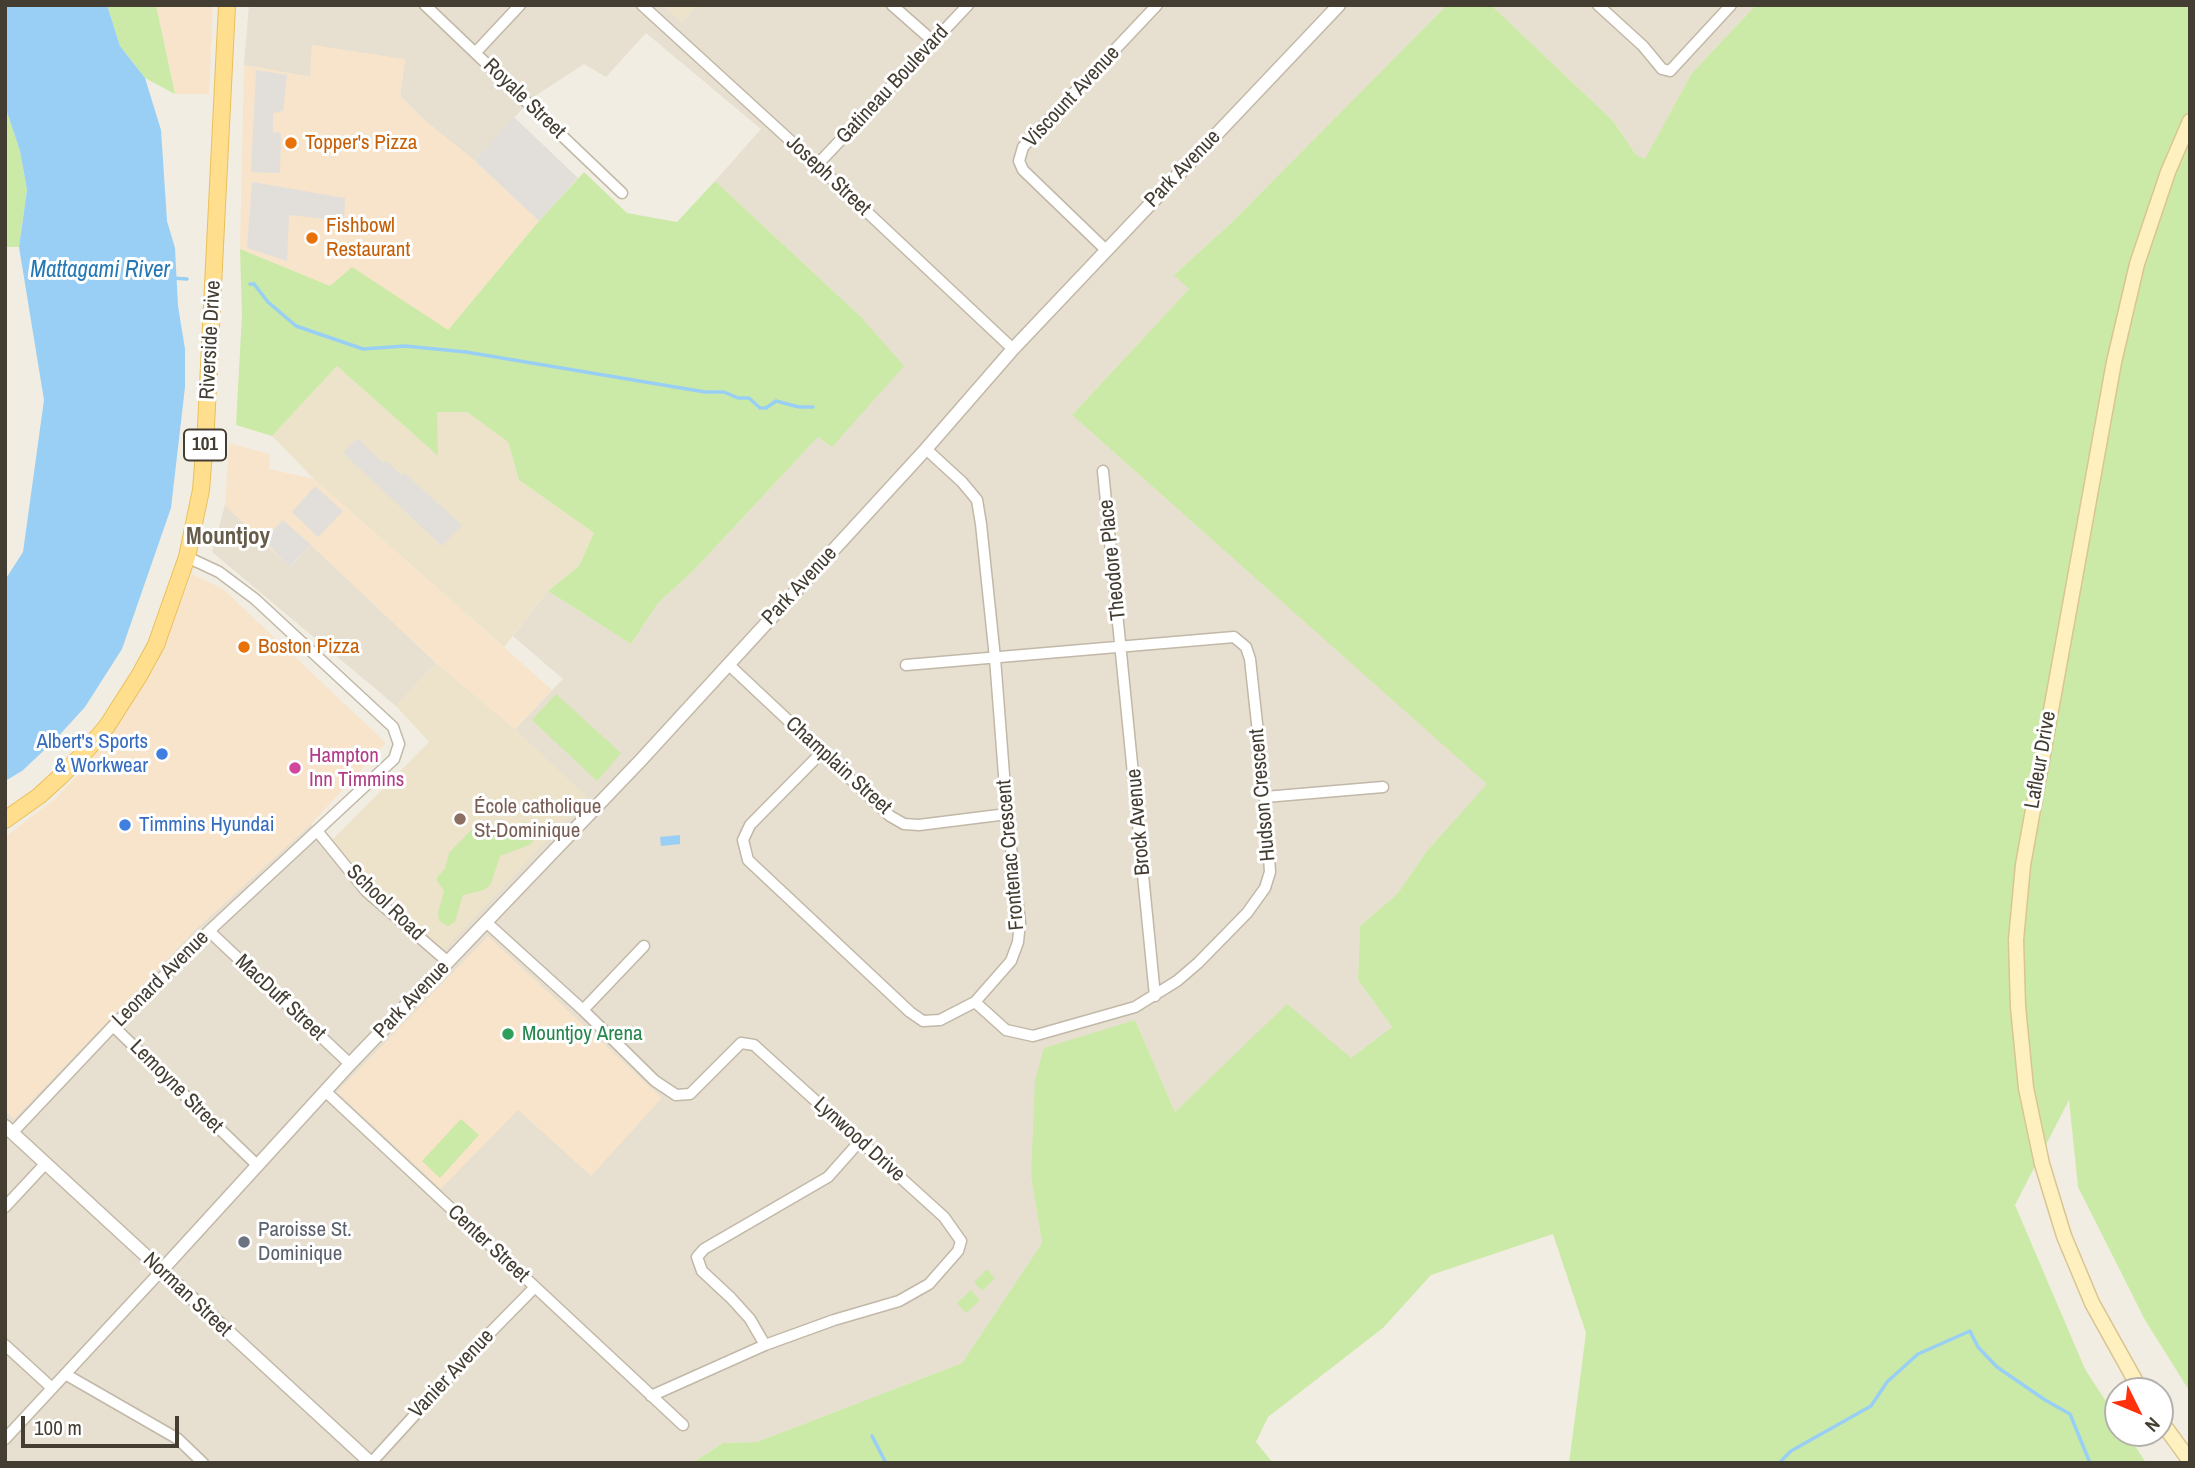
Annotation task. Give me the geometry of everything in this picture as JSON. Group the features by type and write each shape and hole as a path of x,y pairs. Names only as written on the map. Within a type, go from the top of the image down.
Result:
{"main road":[{"name":"Riverside Drive","path":"5,820 39,796 62,775 107,726 156,645 187,557 201,490 206,426 226,5"},
{"name":"Lafleur Drive","path":"2132,1377 2092,1303 2064,1236 2042,1164 2026,1088 2018,1007 2016,940 2023,865 2114,362 2137,264 2168,172 2190,121"},
{"path":"2174,1439 2190,1461"}],"street":[{"name":"Royale Street","path":"425,5 622,193"},
{"path":"476,52 520,5"},
{"name":"Joseph Street","path":"642,5 1013,349"},
{"path":"892,5 934,42"},
{"name":"Gatineau Boulevard","path":"817,165 968,5"},
{"name":"Viscount Avenue","path":"1106,250 1023,170 1019,161 1023,147 1157,5"},
{"name":"Park Avenue","path":"5,1439 350,1064 641,760 926,449 1013,349 1339,5"},
{"path":"1598,5 1643,46 1662,69 1670,71 1731,5"},
{"name":"Frontenac Crescent","path":"821,752 750,825 743,840 748,860 910,1012 923,1021 940,1020 975,1002 1011,961 1018,942 1020,922 1007,814 995,658 976,500 962,482 926,449"},
{"name":"Theodore Place","path":"1104,471 1122,648"},
{"path":"187,557 219,572 255,599 393,727 399,744 394,759 318,832"},
{"name":"Hudson Crescent","path":"906,665 1234,637 1246,647 1265,797 1270,872 1265,888 1247,914 1198,963 1155,996 1135,1007 1032,1036 1006,1030 975,1002"},
{"name":"Brock Avenue","path":"1122,648 1155,996"},
{"name":"Champlain Street","path":"728,664 890,816 904,824 919,825 1007,814"},
{"path":"1265,797 1383,787"},
{"name":"Leonard Avenue","path":"9,1129 209,931 318,832"},
{"name":"School Road","path":"318,832 366,891 448,962"},
{"name":"Lynwood Drive","path":"486,922 583,1010 655,1081 676,1095 690,1094 741,1043 754,1045 944,1217 961,1241 958,1251 929,1284 899,1301 834,1320 765,1345 651,1395"},
{"name":"MacDuff Street","path":"209,931 350,1064"},
{"path":"583,1010 644,946"},
{"name":"Lemoyne Street","path":"113,1026 257,1165"},
{"name":"Center Street","path":"325,1091 683,1425"},
{"name":"Norman Street","path":"9,1129 371,1463"},
{"path":"765,1345 750,1319 732,1297 702,1271 697,1257 704,1249 828,1177 860,1141"},
{"path":"5,1207 46,1163"},
{"name":"Vanier Avenue","path":"371,1463 534,1288"},
{"path":"5,1345 52,1388"},
{"path":"65,1374 177,1439 203,1463"}],"shaded area":[{"path":"156,5 213,5 209,94 175,94"},
{"path":"249,5 664,5 682,22 697,5 1447,5 1230,224 1175,274 1189,289 1072,415 1488,784 1426,852 1398,893 1360,926 1358,980 1392,1027 1351,1058 1224,1066 1175,1112 1135,1020 1031,1177 1042,1243 962,1363 757,1442 723,1443 692,1463 5,1463 5,1110 14,1118 196,929 311,824 354,869 443,950 586,798 515,729 563,679 513,636 548,591 631,644 658,603 694,570 818,437 831,446 860,316 715,181 761,129 646,33 606,77 584,64 532,98 475,161 423,119 400,96 405,60 312,45 311,77 244,65"},
{"path":"664,5 697,5 682,22"},
{"path":"1491,5 1756,5 1692,73 1645,160 1636,155 1613,121"},
{"path":"312,45 405,59 400,96 539,221 448,330 331,287 240,249 244,65 310,77"},
{"path":"256,70 287,75 283,111 273,113 273,132 281,133 280,173 251,172"},
{"path":"514,117 578,178 539,221 475,161"},
{"path":"252,182 345,198 344,221 289,215 287,261 247,248"},
{"path":"337,366 437,455 437,412 466,411 508,442 519,480 594,533 579,566 548,591 504,647 314,479 272,436"},
{"path":"357,438 383,463 387,461 401,475 404,473 462,525 442,546 343,453"},
{"path":"229,443 270,454 269,469 314,479 552,690 515,729 436,663 311,545 289,567 225,505"},
{"path":"315,486 343,511 318,537 292,512"},
{"path":"225,505 290,567 311,545 436,663 396,706 212,552"},
{"path":"283,520 311,545 289,567 264,540"},
{"path":"192,574 223,589 386,743 311,824 196,929 14,1119 5,1110 5,837 56,798 92,760 156,665"},
{"name":"École catholique St-Dominique","path":"436,663 515,729 587,797 443,951 354,869 332,840 429,742 396,706"},
{"path":"488,936 662,1098 591,1176 518,1110 441,1189 337,1092"}],"green space":[{"path":"107,5 156,5 175,94 145,78 120,46"},
{"path":"1447,5 1491,5 1613,121 1636,155 1645,159 1692,73 1756,5 2190,5 2190,1392 2145,1320 2078,1187 2069,1100 2015,1205 2085,1369 2104,1398 2104,1447 2136,1447 2146,1463 1569,1463 1586,1333 1553,1234 1431,1275 1383,1328 1268,1417 1256,1442 1273,1463 692,1463 723,1443 757,1442 962,1363 1042,1243 1031,1177 1035,1080 1044,1048 1135,1020 1175,1112 1287,1004 1351,1058 1392,1027 1358,980 1360,926 1398,893 1426,852 1487,784 1072,415 1189,289 1174,275 1230,224"},
{"path":"5,106 20,151 27,190 19,247 5,247"},
{"path":"584,172 627,213 677,222 715,181 860,316 904,366 832,447 818,437 694,570 658,603 631,644 548,591 579,566 594,533 519,480 508,442 467,412 437,412 438,456 337,366 272,436 236,425 242,314 240,249 330,286 352,267 448,330 539,221"},
{"path":"556,694 621,753 597,781 532,720"},
{"path":"524,822 533,826 535,839 529,845 500,856 491,884 484,890 463,895 455,922 448,926 439,921 438,912 444,891 436,879 445,868 449,853 476,825 491,835"},
{"path":"461,1119 479,1135 440,1178 422,1161"},
{"path":"987,1269 995,1278 982,1291 974,1282"},
{"path":"971,1290 980,1300 966,1313 957,1303"}],"water":[{"name":"Mattagami River","path":"5,5 107,5 120,46 145,78 161,130 167,221 175,248 178,306 185,349 185,387 171,508 122,649 85,707 22,771 5,781 5,580 23,552 44,400 19,247 27,190 20,151 5,106"},
{"path":"680,835 680,844 661,846 660,837"}],"waterway":[{"path":"172,278 187,279"},
{"path":"250,284 254,284 268,302 296,326 363,349 405,346 466,352 705,392 724,392 738,398 749,398 760,408 766,408 776,401 799,407 813,407"},
{"path":"1779,1463 1791,1451 1871,1406 1887,1382 1918,1354 1970,1331 1978,1347 1997,1367 2070,1414 2090,1463"},
{"path":"872,1436 886,1463"}],"place":[{"name":"Topper's Pizza","path":"291,143"},
{"name":"Fishbowl Restaurant","path":"312,238"},
{"name":"Boston Pizza","path":"244,647"},
{"name":"Albert's Sports & Workwear","path":"162,754"},
{"name":"Hampton Inn Timmins","path":"295,768"},
{"name":"École catholique St-Dominique","path":"460,819"},
{"name":"Timmins Hyundai","path":"125,825"},
{"name":"Mountjoy Arena","path":"508,1034"},
{"name":"Paroisse St. Dominique","path":"244,1242"}],"district":[{"name":"Mountjoy","path":"228,538"}]}
